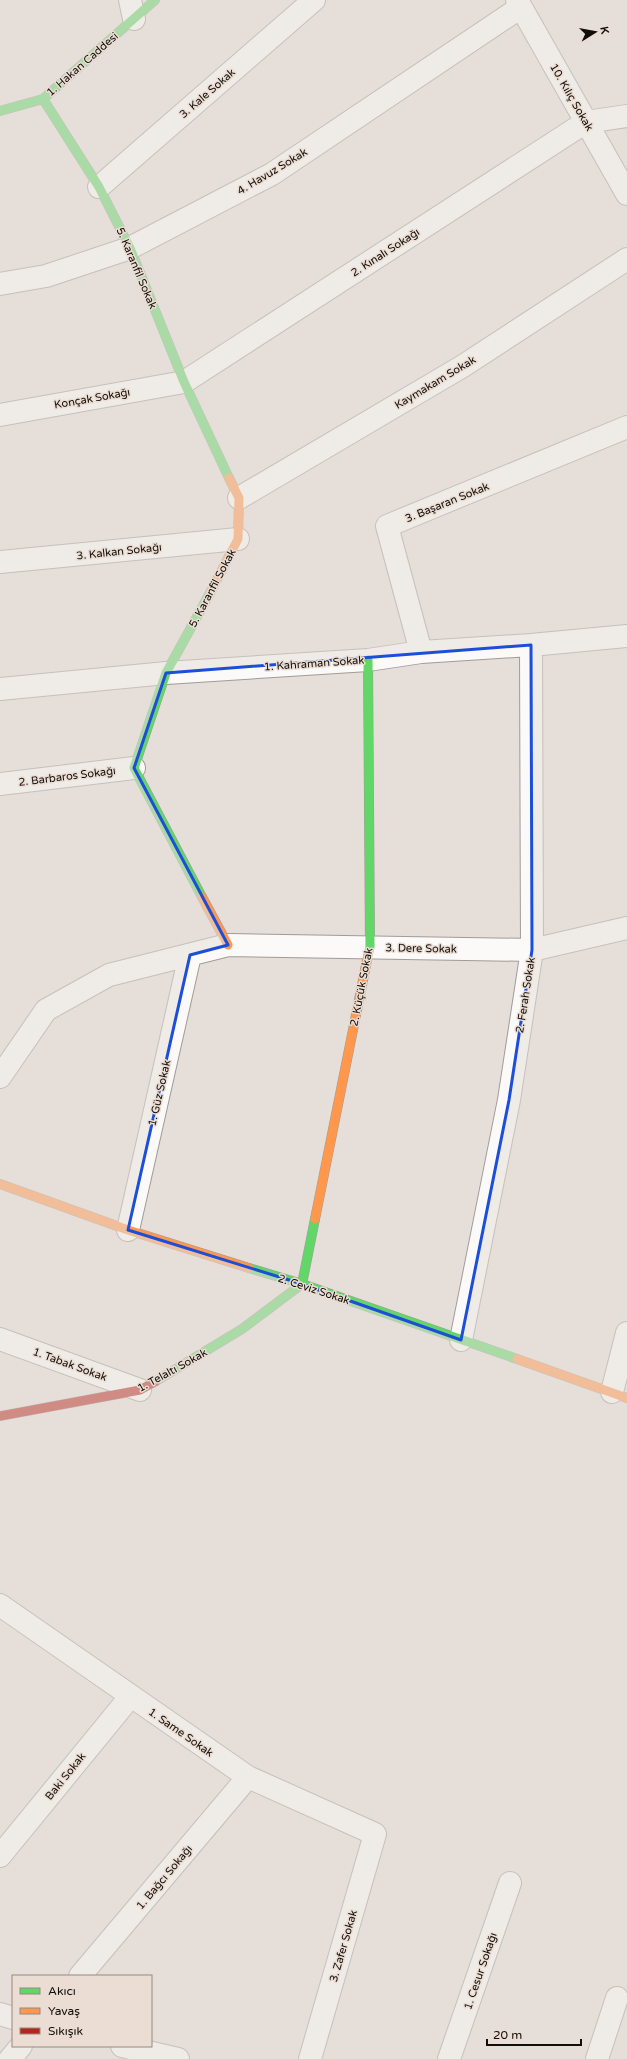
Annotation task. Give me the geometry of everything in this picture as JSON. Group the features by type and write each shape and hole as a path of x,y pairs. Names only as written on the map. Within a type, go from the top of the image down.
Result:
{"street":[{"name":"1. Hakan Caddesi","path":"0,111 44,99 132,10 155,0"},
{"name":"3. Kale Sokak","path":"100,187 314,0"},
{"name":"10. Kılıç Sokak","path":"519,4 627,194"},
{"name":"4. Havuz Sokak","path":"0,284 46,276 130,248 272,174 519,4"},
{"name":"5. Karanfil Sokak","path":"44,99 100,187 130,248 184,382 239,498 238,539 221,574 166,673 134,768"},
{"path":"586,122 627,116"},
{"name":"2. Kınalı Sokağı","path":"184,382 586,122"},
{"name":"Kaymakam Sokak","path":"239,498 463,366 627,259"},
{"name":"Konçak Sokağı","path":"0,415 184,382"},
{"name":"3. Başaran Sokak","path":"421,652 387,526 627,427"},
{"name":"3. Kalkan Sokağı","path":"0,562 238,539"},
{"name":"1. Kahraman Sokak","path":"0,689 166,673 368,660 421,652 531,645 627,636"},
{"name":"2. Ferah Sokak","path":"461,1340 509,1100 532,950 531,645"},
{"name":"2. Küçük Sokak","path":"302,1284 370,947 368,660"},
{"path":"134,768 228,945"},
{"name":"2. Barbaros Sokağı","path":"0,784 134,768"},
{"name":"3. Dere Sokak","path":"0,1077 46,1010 109,975 228,945 532,950 627,928"},
{"name":"1. Güz Sokak","path":"128,1230 190,955"},
{"name":"2. Ceviz Sokak","path":"0,1184 128,1230 302,1284 620,1395"},
{"name":"1. Telaltı Sokak","path":"0,1416 140,1390 242,1329 302,1284"},
{"path":"620,1395 627,1333"},
{"name":"1. Tabak Sokak","path":"0,1339 140,1390"},
{"name":"1. Same Sokak","path":"1,1608 248,1778 375,1834"},
{"name":"Baki Sokak","path":"0,1856 130,1696"},
{"name":"1. Bağcı Sokağı","path":"81,1975 248,1778"},
{"name":"3. Zafer Sokak","path":"310,2059 375,1834"},
{"name":"1. Cesur Sokağı","path":"449,2059 510,1883"},
{"path":"597,2059 617,1998"},
{"path":"0,2014 12,2018"},
{"path":"10,2059 20,2047"},
{"path":"126,2047 178,2059"}],"highlighted area":[{"path":"531,645 532,950 509,1100 461,1340 302,1284 128,1230 190,955 228,945 134,768 166,673"}],"traffic: fast":[{"path":"0,111 43,99 155,0"},
{"path":"43,99 99,187 130,248 184,382 229,478"},
{"path":"202,897 134,768 166,673 210,593"},
{"path":"368,660 370,947 368,955"},
{"path":"156,1381 242,1329 302,1284 315,1219"},
{"path":"249,1268 302,1284 517,1359"}],"traffic: slow":[{"path":"210,593 238,539 239,498 229,478"},
{"path":"202,897 228,945"},
{"path":"315,1219 368,955"},
{"path":"0,1184 128,1230 249,1268"},
{"path":"517,1359 627,1398"}],"traffic: jam":[{"path":"0,1416 140,1390 156,1381"}]}
